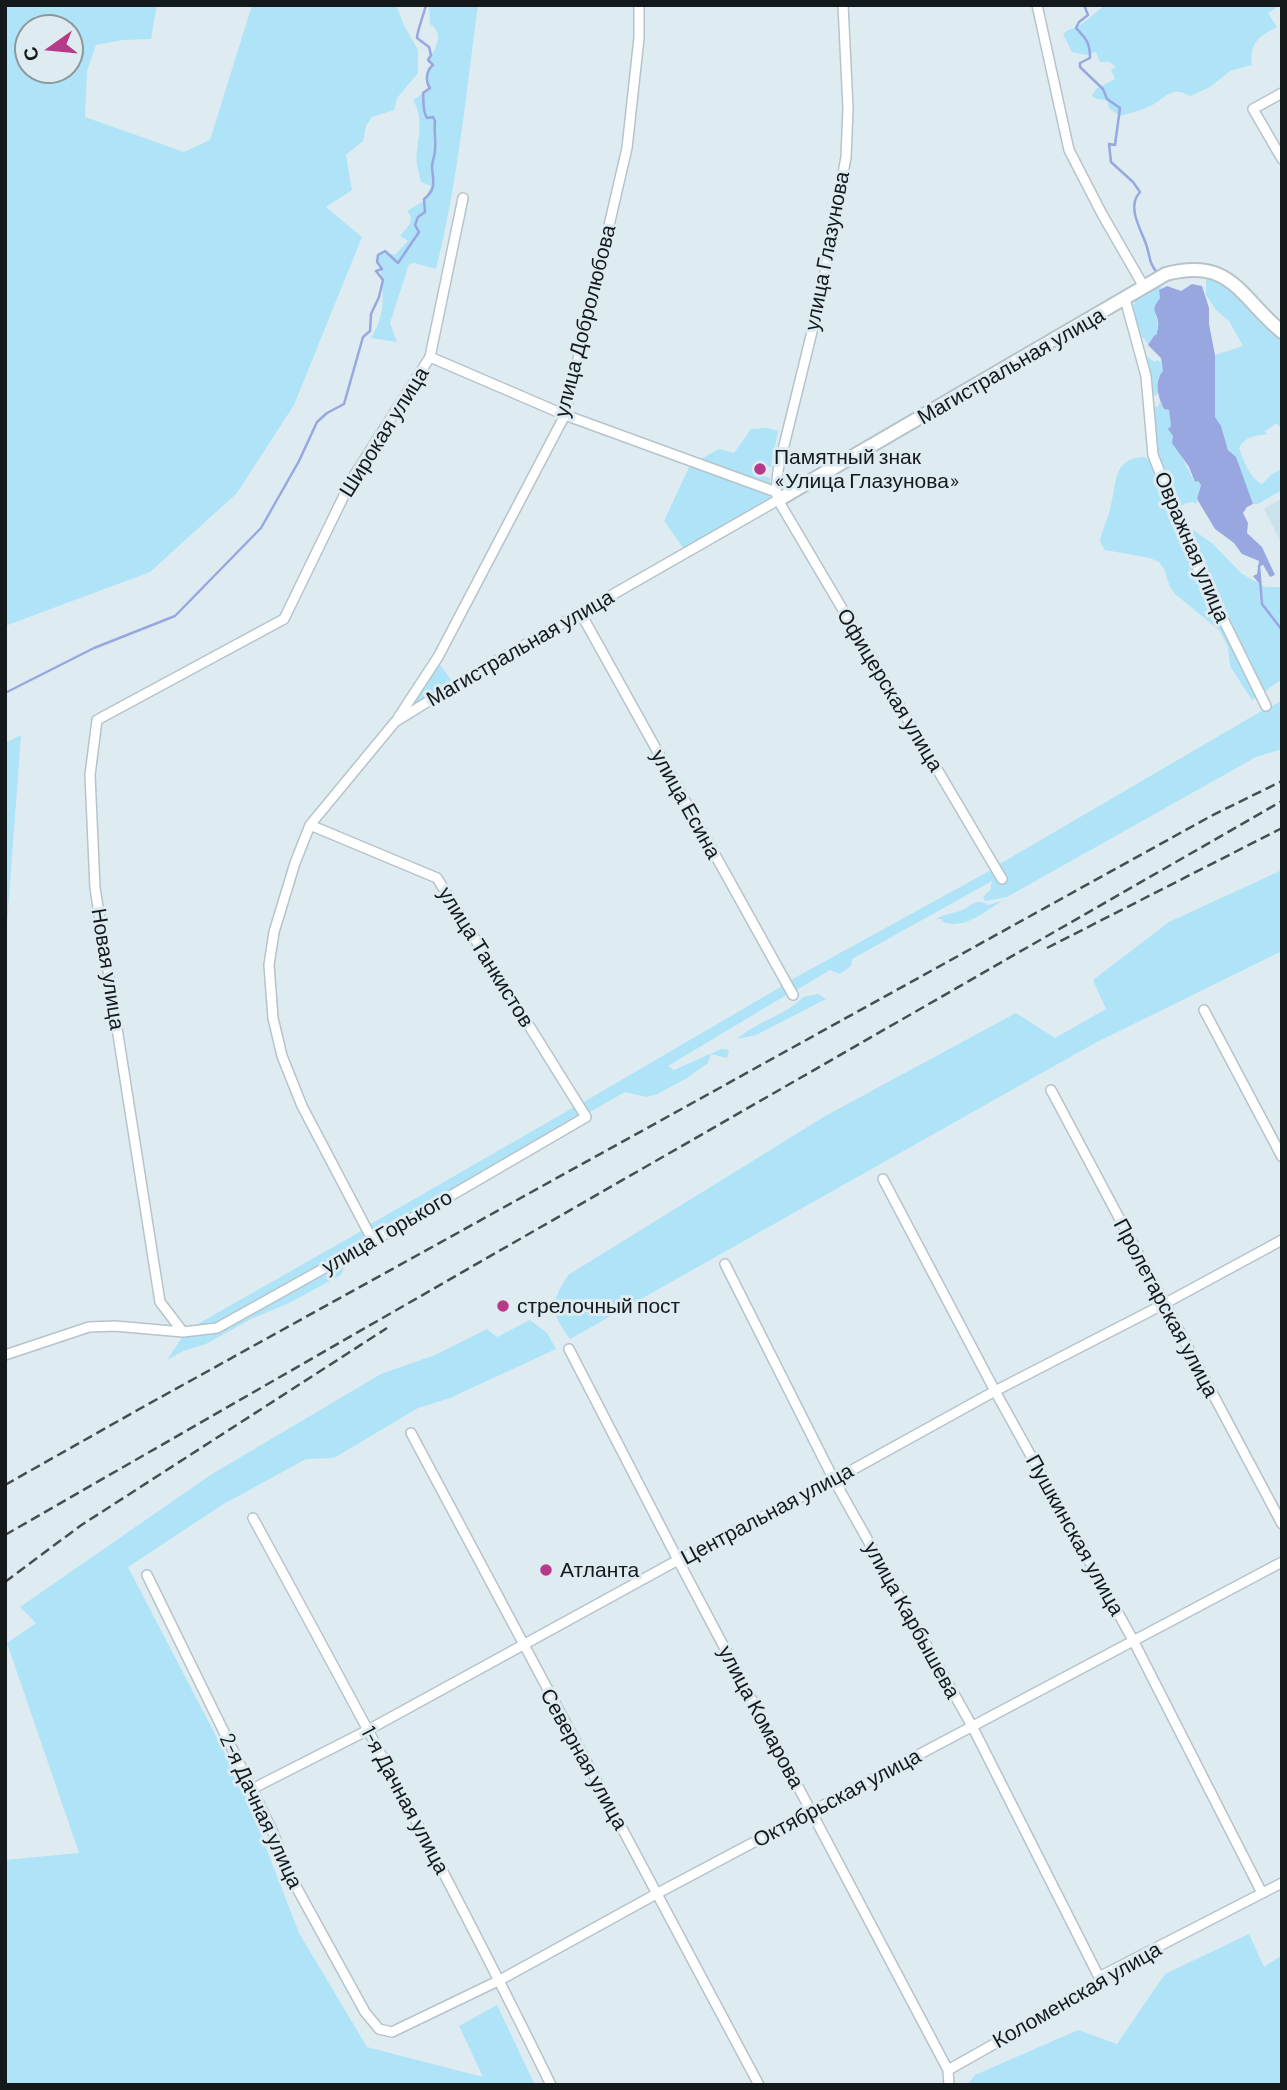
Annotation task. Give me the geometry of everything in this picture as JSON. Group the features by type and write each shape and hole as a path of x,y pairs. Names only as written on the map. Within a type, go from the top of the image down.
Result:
{"street":[{"name":"улица Добролюбова","path":"395,722 438,657 565,415 627,148 639,38 639,5"},
{"name":"улица Глазунова","path":"777,496 778,470 821,295 846,157 848,108 843,5"},
{"path":"1037,5 1069,150 1102,214 1145,287"},
{"path":"1282,93 1253,109 1282,159"},
{"path":"430,357 463,198"},
{"name":"Магистральная улица","path":"373,1241 302,1106 282,1056 273,1018 269,965 274,932 310,825 395,722 777,496 1166,274 1192,269 1206,270 1223,276 1282,332"},
{"name":"Овражная улица","path":"1125,299 1146,376 1153,455 1194,560 1266,706"},
{"name":"Широкая улица","path":"207,661 284,619 352,479 430,357 565,415 777,496"},
{"name":"Офицерская улица","path":"777,496 1002,879"},
{"name":"улица Есина","path":"580,612 793,995"},
{"name":"Новая улица","path":"183,1332 160,1302 95,888 90,775 97,720 207,661"},
{"name":"улица Танкистов","path":"310,825 437,878 586,1117"},
{"path":"1204,1010 1282,1157"},
{"name":"Пролетарская улица","path":"1051,1090 1282,1524"},
{"name":"улица Горького","path":"183,1332 217,1328 586,1117"},
{"name":"Пушкинская улица","path":"883,1180 995,1391 1133,1640 1262,1894"},
{"name":"Центральная улица","path":"252,1789 368,1730 678,1560 834,1480 995,1391 1282,1240"},
{"name":"улица Карбышева","path":"725,1264 834,1480 972,1726 1099,1977"},
{"path":"5,1355 89,1327 115,1326 183,1332"},
{"name":"улица Комарова","path":"569,1349 948,2070 949,2085"},
{"name":"Северная улица","path":"411,1433 758,2085"},
{"name":"1-я Дачная улица","path":"253,1518 500,1980 551,2085"},
{"name":"Октябрьская улица","path":"392,2032 500,1980 1282,1562"},
{"name":"2-я Дачная улица","path":"147,1575 252,1789 293,1881 365,2012 379,2029 392,2032"},
{"name":"Коломенская улица","path":"948,2070 1099,1985 1099,1977 1282,1883"}],"shaded area":[{"path":"5,5 157,5 151,39 96,45 87,71 85,117 184,152 210,140 252,5 396,5 418,50 418,73 397,98 394,110 372,117 366,126 363,141 346,155 352,190 326,207 362,237 294,405 237,493 150,572 5,626"},
{"path":"429,5 478,5 456,171 444,237 436,269 409,264 390,323 397,342 371,338 380,320 383,303 380,266 377,260 379,255 385,252 395,255 408,241 400,236 410,224 411,217 407,211 424,201 431,186 421,182 417,156 419,119 413,100 428,90 426,77 428,68 432,65 428,60 438,41 437,32 430,24"},
{"path":"1105,5 1280,5 1268,13 1277,27 1257,41 1252,51 1252,65 1230,71 1210,87 1190,96 1172,92 1148,107 1120,116 1109,108 1107,100 1092,96 1096,89 1115,79 1111,70 1116,67 1110,62 1100,62 1096,52 1086,55 1072,52 1063,34 1078,27"},
{"path":"1206,274 1221,280 1282,341 1282,430 1277,423 1265,431 1267,435 1251,437 1239,448 1250,473 1262,484 1282,469 1282,490 1258,504 1253,504 1215,417 1215,355 1243,346 1229,321 1216,310 1206,295"},
{"path":"1192,284 1202,286 1209,308 1215,355 1215,417 1221,426 1228,450 1236,457 1253,504 1243,513 1248,523 1247,533 1262,547 1275,575 1270,577 1262,563 1259,566 1261,586 1253,576 1257,574 1259,561 1242,554 1234,543 1215,529 1197,499 1201,485 1198,481 1195,482 1189,467 1172,443 1173,436 1168,429 1171,426 1169,410 1164,409 1159,395 1158,385 1163,371 1161,358 1148,345 1157,334 1158,319 1155,309 1160,298 1159,290 1167,286 1181,291"},
{"path":"1159,286 1162,288 1159,290 1160,298 1156,307 1158,334 1148,345 1144,338 1139,337 1129,306 1135,304 1133,297 1146,295 1150,289"},
{"path":"1143,357 1155,362 1161,362 1163,371 1158,378 1159,393 1154,396 1151,396"},
{"path":"1160,402 1164,409 1169,410 1175,440 1185,463 1195,482 1198,481 1201,485 1196,504 1187,503 1176,509 1155,455 1151,406 1158,407"},
{"path":"767,428 778,431 771,467 755,464 753,473 770,478 770,488 696,462 719,449 734,453 751,429"},
{"path":"1145,457 1152,463 1159,489 1169,501 1165,510 1213,544 1242,574 1265,587 1282,587 1282,680 1252,700 1230,666 1228,647 1219,630 1175,594 1159,562 1105,550 1100,542 1118,472 1127,462"},
{"path":"690,465 767,493 772,499 684,549 664,521"},
{"path":"1282,498 1282,545 1264,509"},
{"path":"438,662 453,682 406,712"},
{"path":"1282,701 1282,749 1256,757 1007,897 985,901 983,897 990,890 992,881 852,959 851,966 840,974 830,970 795,991 789,981 993,869 1001,882 1007,879 998,865"},
{"path":"21,735 5,951 5,743"},
{"path":"1282,870 1282,951 1095,1043 570,1339 563,1329 556,1314 555,1301 568,1275 827,1115 1016,1013 1055,1038 1106,1009 1093,980 1169,922"},
{"path":"1002,901 981,915 959,924 936,919 977,902 988,905"},
{"path":"784,985 788,994 668,1066 674,1070 721,1049 729,1050 727,1058 711,1054 708,1063 657,1094 647,1097 625,1092 588,1113 582,1103"},
{"path":"818,994 826,999 756,1035 737,1039 789,1009 803,997"},
{"path":"576,1106 581,1116 375,1236 369,1225"},
{"path":"363,1230 369,1239 216,1325 189,1329"},
{"path":"342,1261 345,1266 341,1275 206,1344 183,1351 167,1360 183,1336 217,1331"},
{"path":"530,1320 547,1333 556,1349 450,1398 418,1408 334,1458 306,1459 222,1505 128,1567 243,1788 299,1933 367,2047 483,2077 459,2026 497,2005 535,2085 5,2085 5,1860 79,1853 7,1643 36,1623 20,1607 212,1474 381,1374 435,1355 487,1329 497,1337"},
{"path":"1249,1934 1264,1967 1282,1955 1282,2085 967,2085 975,2075 1078,2030 1117,2044 1165,1974"}],"waterway":[{"path":"5,693 94,648 175,616 261,528 299,461 317,422 344,404 363,337 370,331 371,314 383,280 376,271 382,269 377,262 378,255 385,251 398,263 419,232 415,225 418,217 425,212 424,199 433,188 435,121 433,117 427,118 425,115 423,93 430,88 427,76 433,65 428,60 431,55 429,47 417,38 426,5"},
{"path":"1084,5 1088,15 1076,28 1087,41 1090,58 1080,63 1080,67 1103,89 1107,99 1120,108 1115,145 1109,144 1111,162 1140,192 1134,204 1134,211 1151,263 1159,275"},
{"path":"1263,563 1259,566 1262,604 1282,630"}],"railway":[{"path":"5,1485 1211,816 1282,781"},
{"path":"5,1535 1282,801"},
{"path":"1047,948 1282,828"},
{"path":"5,1582 80,1526 387,1328"}],"place":[{"name":"Памятный знак «Улица Глазунова»","path":"760,469"},
{"name":"стрелочный пост","path":"503,1306"},
{"name":"Атланта","path":"546,1570"}]}
